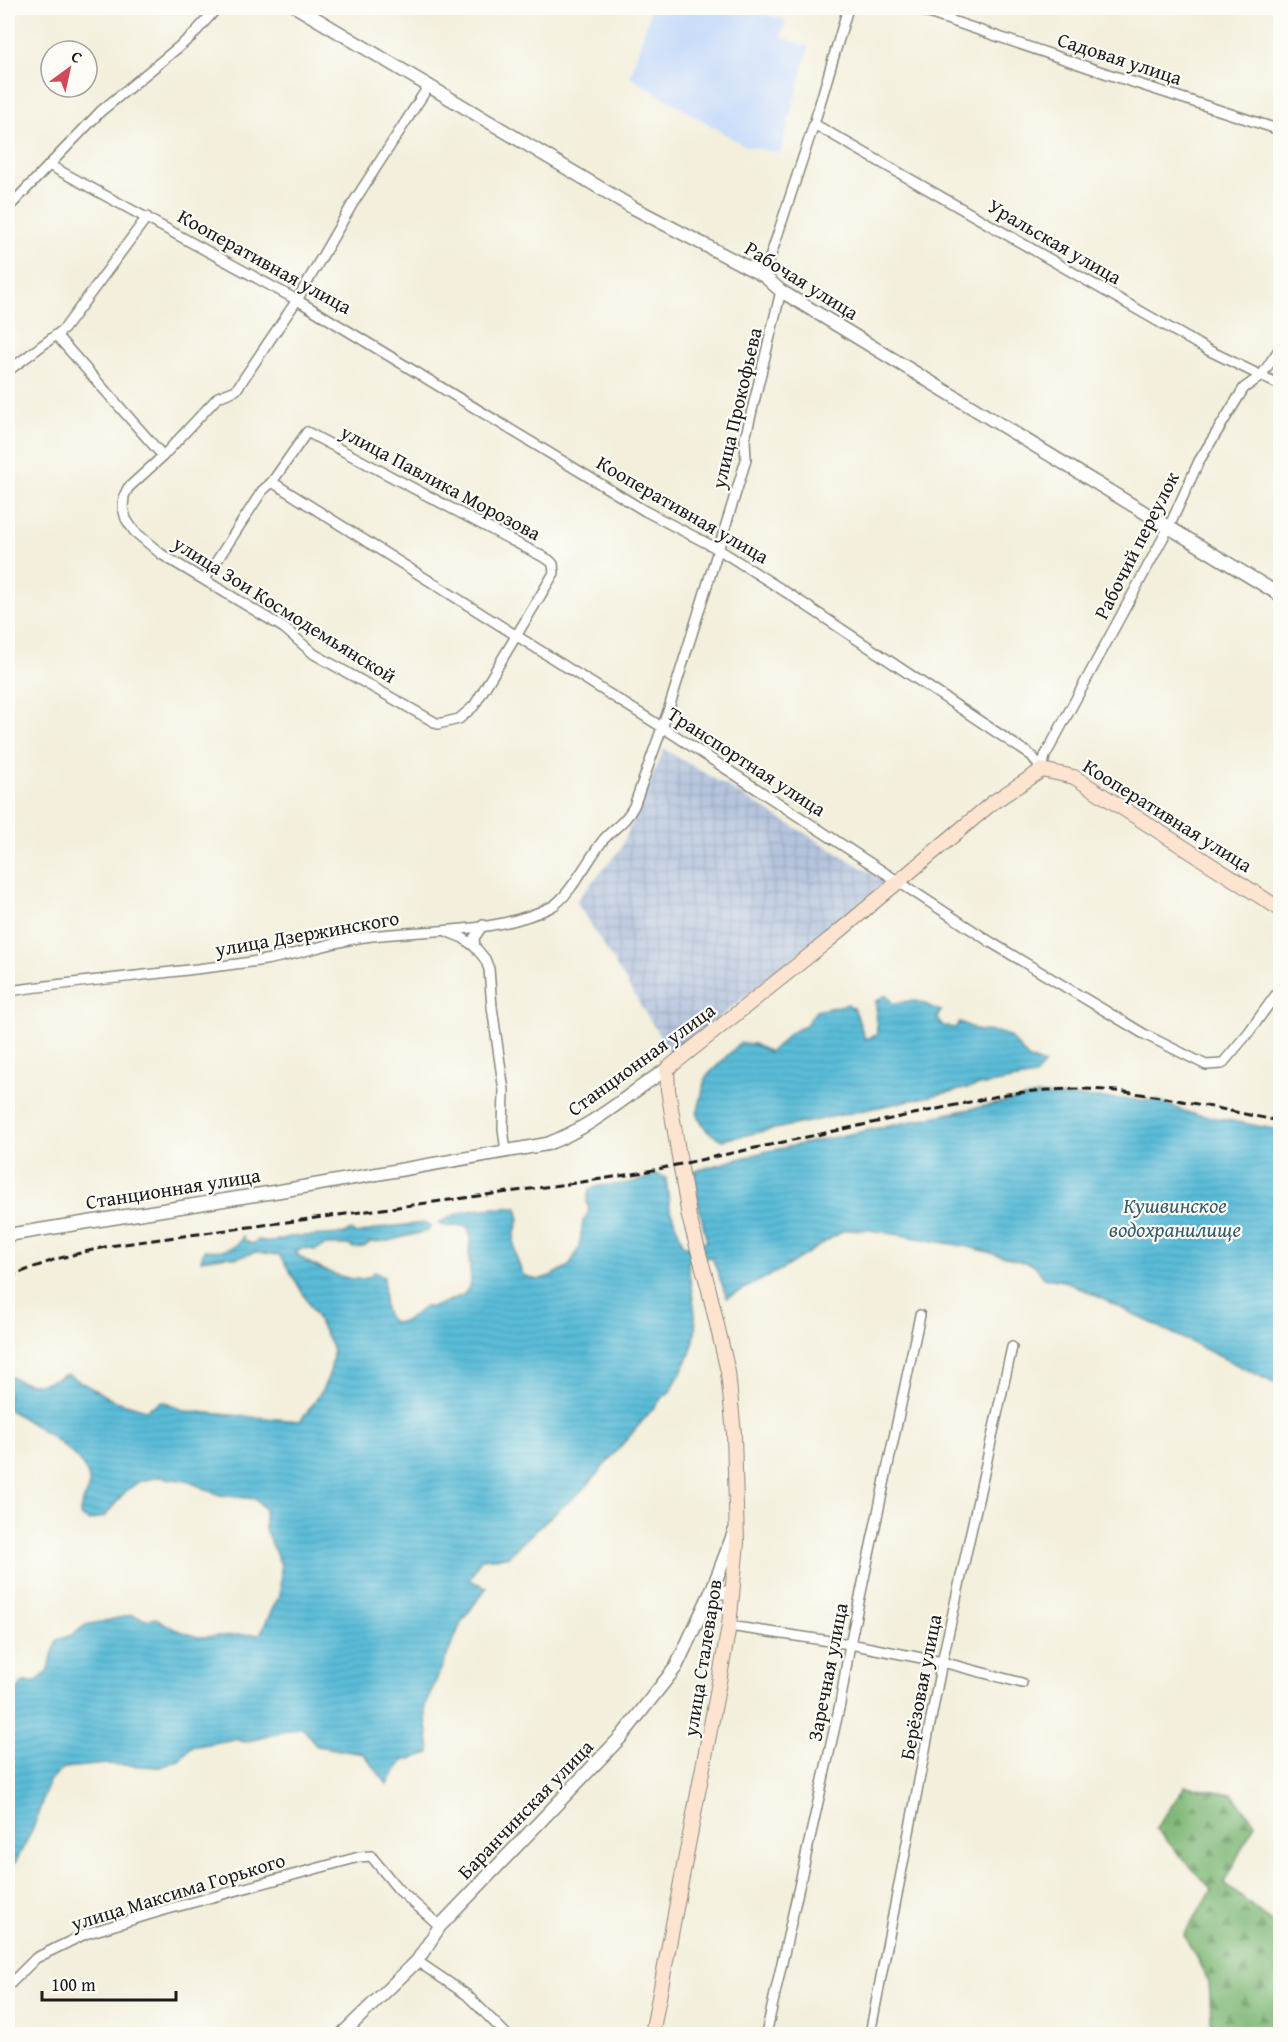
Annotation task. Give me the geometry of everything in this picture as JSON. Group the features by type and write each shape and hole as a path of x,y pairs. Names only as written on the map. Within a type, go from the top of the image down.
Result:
{"main road":[{"name":"Станционная улица","path":"667,1069 830,939 992,803 1042,770"},
{"name":"Кооперативная улица","path":"1042,770 1074,777 1281,909"},
{"name":"улица Сталеваров","path":"652,2034 729,1626 736,1526 730,1392 722,1346 689,1216 668,1090 667,1069"}],"street":[{"path":"8,208 101,111 192,36 217,8"},
{"name":"Рабочая улица","path":"298,8 632,207 764,276 781,291 1281,595"},
{"path":"764,276 814,124 848,8"},
{"name":"Садовая улица","path":"914,8 1281,130"},
{"path":"56,334 163,456 218,397 236,390 297,300 353,203 428,87"},
{"name":"Уральская улица","path":"814,124 1208,350 1281,384"},
{"name":"Кооперативная улица","path":"49,165 297,300 645,511 718,549 1032,756 1042,770"},
{"path":"8,370 64,329 147,217"},
{"name":"улица Прокофьева","path":"634,806 662,728 746,460 745,439 781,291"},
{"name":"Рабочий переулок","path":"1042,770 1045,756 1169,527 1199,461 1245,388 1261,376 1281,348"},
{"name":"улица Павлика Морозова","path":"272,482 307,432 549,560 554,568"},
{"name":"улица Зои Космодемьянской","path":"163,456 128,488 124,496 123,507 126,519 134,531 161,554 284,628 314,654 438,723 459,719 474,706 550,581 554,568"},
{"path":"205,579 262,492 272,482"},
{"name":"Транспортная улица","path":"272,482 662,728 992,943 1144,1034 1206,1065 1222,1064 1281,989"},
{"name":"улица Дзержинского","path":"8,991 206,969 273,958 371,936 445,931 511,920 553,906 563,897 605,838 627,820 634,806"},
{"path":"475,947 474,938 483,925"},
{"path":"445,931 463,938 475,947 485,959 489,969 504,1091 503,1128 506,1152"},
{"name":"Станционная улица","path":"8,1236 548,1144 579,1131 667,1069"},
{"name":"Заречная улица","path":"766,2034 837,1716 850,1644 920,1315"},
{"name":"Берёзовая улица","path":"870,2034 942,1662 1012,1347"},
{"name":"Баранчинская улица","path":"342,2034 417,1961 440,1926 621,1737 676,1667 712,1590 736,1526"},
{"path":"712,1590 732,1594"},
{"path":"729,1626 850,1644 942,1662 1022,1683"},
{"name":"улица Максима Горького","path":"8,1986 36,1958 86,1934 359,1857 371,1856 398,1889 440,1926"},
{"path":"417,1961 467,1995 506,2034"}],"shaded area":[{"path":"651,8 746,8 786,21 781,37 809,47 780,153 745,146 630,77"},
{"path":"664,749 886,882 672,1056 576,901 620,850"}],"green space":[{"path":"1185,1786 1232,1794 1255,1823 1224,1883 1280,1929 1280,2034 1212,2034 1209,1982 1184,1935 1212,1890 1156,1829"}],"water":[{"path":"886,995 893,1004 916,1001 941,1011 937,1018 943,1026 955,1028 960,1022 979,1031 996,1032 1009,1036 1029,1059 1045,1064 1035,1076 722,1140 708,1132 697,1115 706,1077 740,1043 754,1044 769,1052 788,1034 805,1026 816,1011 848,1004 855,1010 865,1039 877,1035 876,1001"},
{"name":"Кушвинское водохранилище","path":"1038,1095 1159,1101 1189,1113 1280,1130 1280,1386 1068,1282 1043,1277 1035,1265 969,1247 870,1230 844,1230 784,1268 727,1298 712,1257 692,1260 688,1262 696,1320 693,1346 688,1360 668,1394 662,1398 585,1488 507,1557 481,1559 469,1580 487,1587 462,1621 425,1706 430,1753 403,1761 387,1784 364,1754 317,1746 302,1727 245,1742 235,1739 191,1747 179,1760 160,1767 106,1764 64,1768 49,1781 33,1829 16,1861 8,1868 8,1705 23,1682 36,1682 47,1672 57,1640 72,1635 86,1625 132,1615 146,1620 156,1618 174,1629 198,1637 260,1634 280,1594 281,1565 265,1529 265,1509 255,1499 220,1495 187,1481 160,1477 140,1481 126,1491 105,1516 89,1521 80,1516 81,1506 89,1488 87,1473 70,1451 8,1409 8,1375 23,1382 37,1384 67,1374 112,1400 146,1410 162,1401 186,1411 300,1421 312,1406 330,1371 333,1352 326,1335 279,1255 256,1252 235,1258 228,1256 201,1260 204,1250 232,1248 243,1236 245,1241 253,1244 258,1240 272,1242 288,1237 344,1234 351,1230 356,1234 387,1227 425,1223 430,1226 427,1231 388,1241 371,1242 364,1247 325,1245 315,1250 304,1248 295,1251 315,1266 345,1277 367,1278 374,1272 384,1277 385,1309 395,1323 405,1321 425,1307 433,1307 463,1295 468,1289 471,1280 468,1227 439,1224 456,1214 517,1207 519,1221 514,1239 517,1258 523,1275 538,1280 569,1266 579,1248 583,1222 589,1211 587,1202 589,1190 593,1188 631,1183 656,1174 666,1178 670,1209 683,1244 689,1247 707,1241 698,1202 695,1171 764,1152"}],"railway":[{"path":"8,1277 56,1259 109,1246 639,1173 1007,1094 1062,1089 1106,1090 1156,1096 1280,1121"}]}
